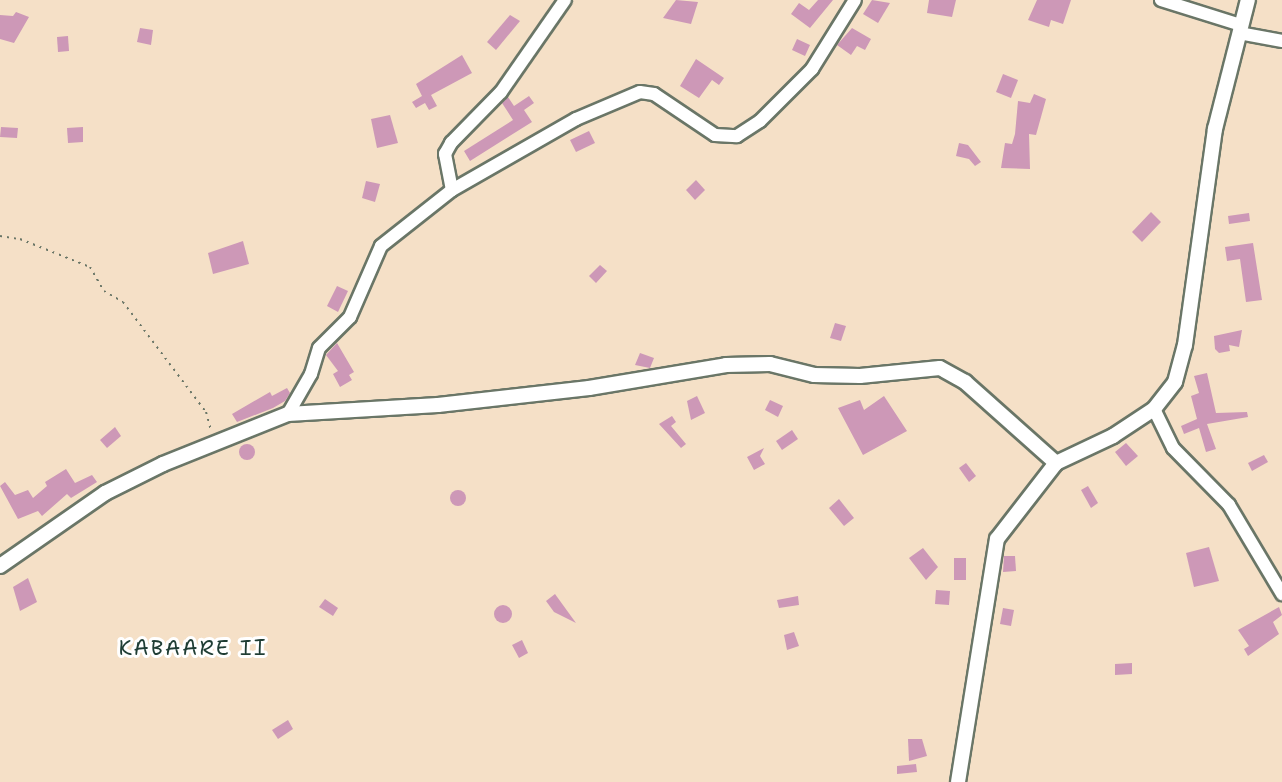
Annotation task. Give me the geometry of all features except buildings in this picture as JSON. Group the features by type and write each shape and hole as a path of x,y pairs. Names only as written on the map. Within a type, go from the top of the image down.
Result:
{"street":[{"path":"452,190 445,154 451,142 501,92 565,0"},
{"path":"288,414 311,374 318,348 350,317 381,246 452,190 576,119 640,92 654,94 715,135 737,136 760,121 812,69 855,0"},
{"path":"1161,0 1240,29 1282,41"},
{"path":"958,782 997,539 1056,463 1113,436 1154,409 1175,382 1185,345 1215,129 1248,0"},
{"path":"0,566 105,494 214,442 288,414 438,405 589,388 726,365 770,364 814,375 860,376 940,368 965,382 1056,463"},
{"path":"1154,409 1173,448 1228,505 1282,594"}],"path":[{"path":"0,236 20,239 90,267 104,291 123,302 205,412 214,442"}],"district":[{"name":"KABAARE II","path":"193,648"}]}
